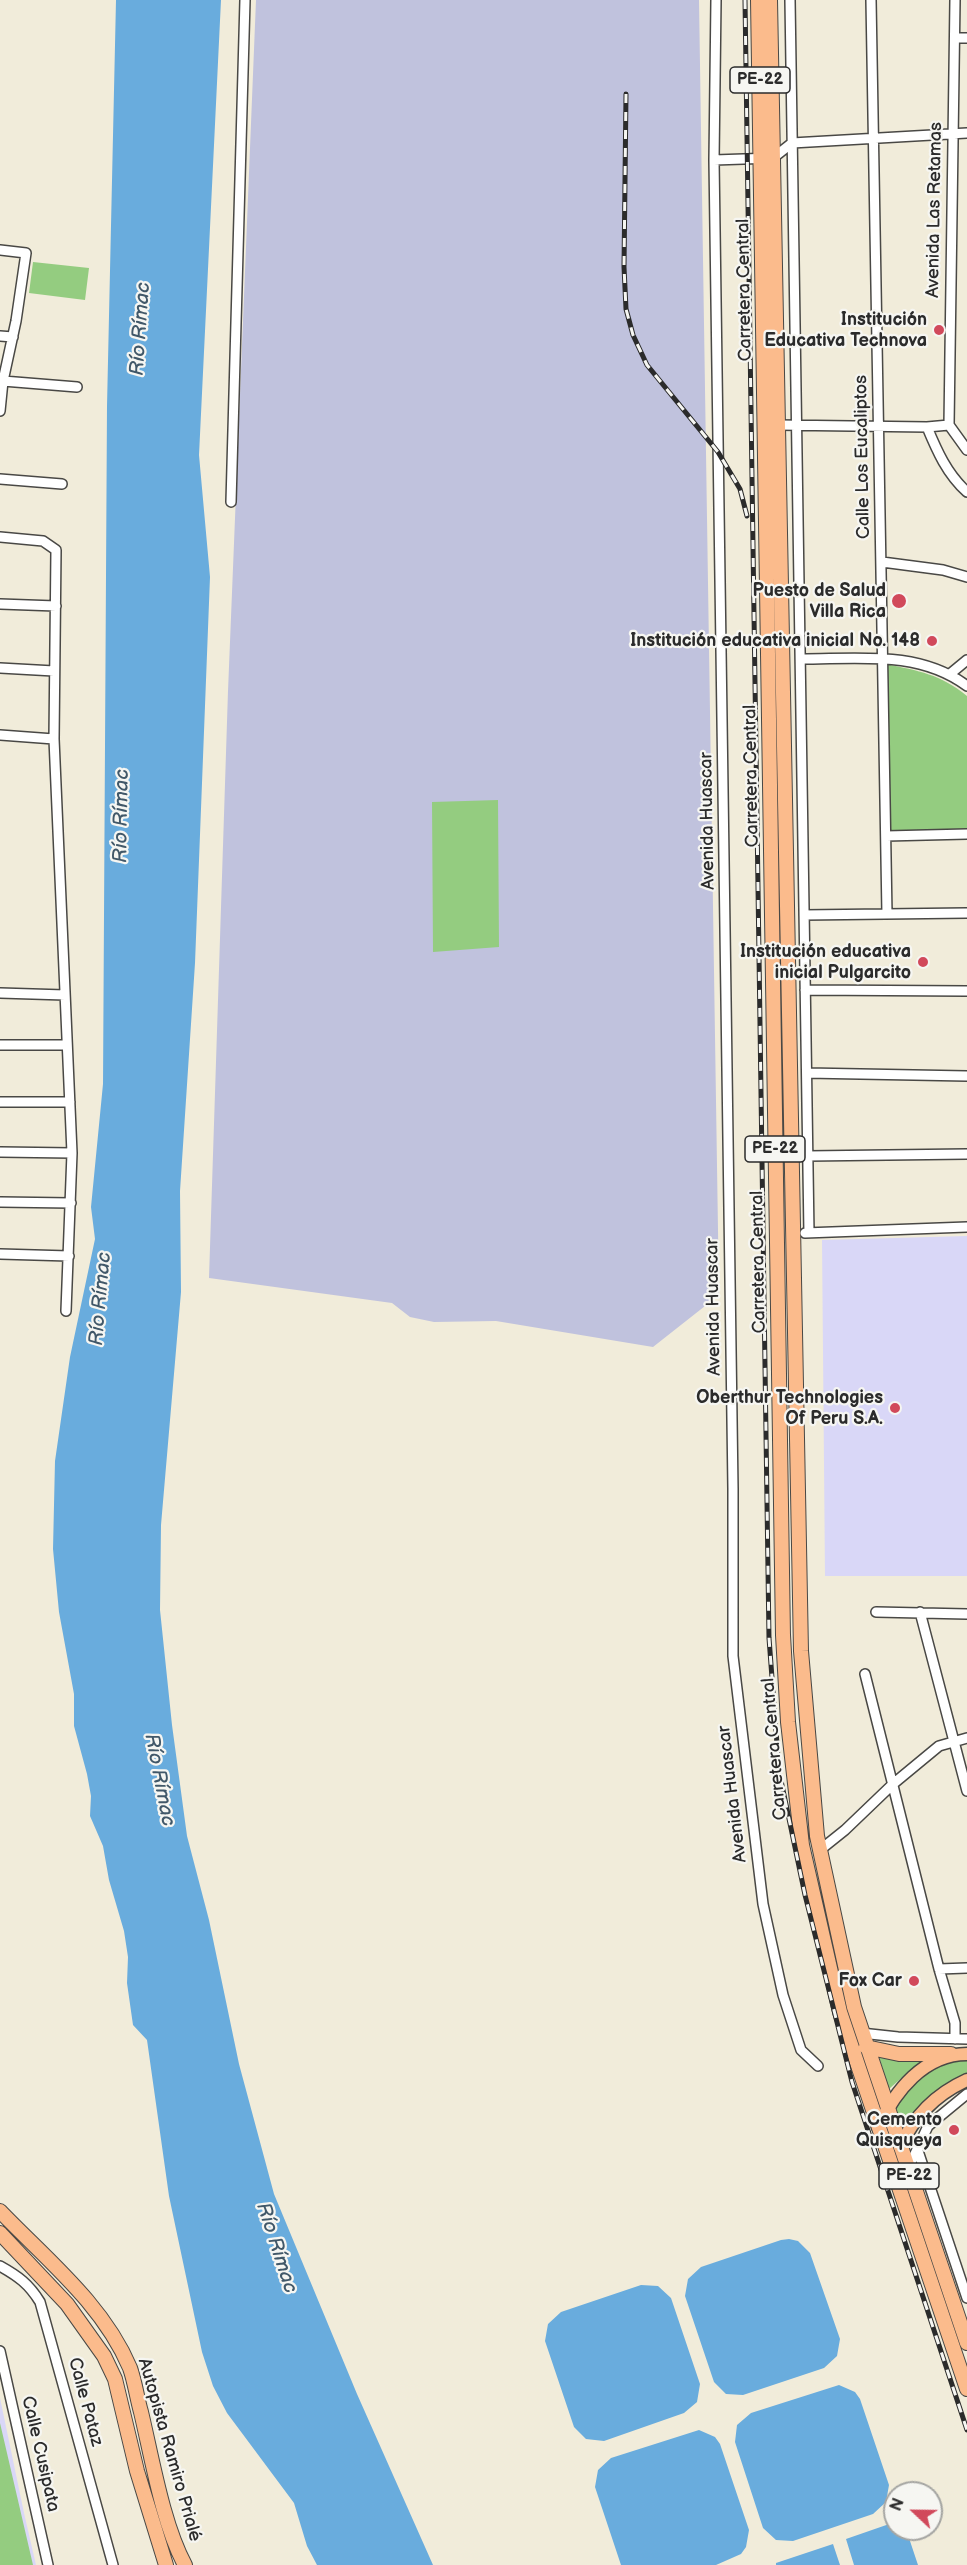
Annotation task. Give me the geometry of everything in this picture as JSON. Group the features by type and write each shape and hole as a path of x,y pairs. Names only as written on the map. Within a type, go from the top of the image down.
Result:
{"highway":[{"name":"Carretera Central","path":"758,0 778,425 801,1651 820,1850 861,2033 967,2343"},
{"name":"Carretera Central","path":"770,0 767,159 776,1159 783,1624 788,1722 802,1845 840,2012 967,2389"},
{"path":"776,1159 791,1158"},
{"path":"866,2047 899,2054 951,2054"},
{"name":"Autopista Ramiro Prialé","path":"0,2211 79,2291 119,2347 130,2370 159,2487 179,2553 185,2565"},
{"name":"Autopista Ramiro Prialé","path":"0,2233 68,2304 104,2356 115,2379 137,2472 166,2565"},
{"path":"923,2261 937,2256"}],"main road":[{"path":"878,2127 887,2108 915,2075 951,2054 967,2054"},
{"path":"900,2147 919,2114 952,2087 967,2080"}],"street":[{"path":"231,502 245,0"},
{"name":"Avenida Huascar","path":"717,0 714,160 733,1488 733,1656 763,1904 783,1995 801,2050 818,2066"},
{"path":"790,0 809,1233"},
{"name":"Calle Los Eucaliptos","path":"871,0 887,914"},
{"name":"Avenida Las Retamas","path":"949,425 955,0"},
{"path":"955,38 967,38"},
{"path":"714,160 767,159 792,143 967,133"},
{"path":"0,250 26,253 13,337 3,381 0,411"},
{"path":"0,336 13,337"},
{"path":"3,381 77,387"},
{"path":"778,425 927,427 949,425 967,450"},
{"path":"927,427 941,460 957,483 967,492"},
{"path":"0,479 62,484"},
{"path":"0,537 43,541 56,550 54,738 72,1153 66,1311"},
{"path":"882,562 943,570 967,576"},
{"path":"0,604 56,606"},
{"path":"801,659 883,659 933,666 967,686"},
{"path":"950,674 967,660"},
{"path":"0,668 54,671"},
{"path":"0,735 54,738"},
{"path":"886,836 967,834"},
{"path":"804,915 967,913"},
{"path":"806,990 967,991"},
{"path":"0,993 65,994"},
{"path":"0,1045 68,1045"},
{"path":"807,1073 967,1076"},
{"path":"0,1102 70,1102"},
{"path":"0,1152 72,1153"},
{"path":"808,1156 967,1154"},
{"path":"0,1202 71,1203"},
{"path":"794,1233 967,1227"},
{"path":"0,1254 69,1256"},
{"path":"876,1612 967,1614"},
{"path":"920,1612 967,1791"},
{"path":"865,1674 939,1969 955,2023 955,2039"},
{"path":"820,1850 845,1830 892,1784 939,1746 967,1738"},
{"path":"939,1969 967,1968"},
{"path":"861,2033 967,2039"},
{"path":"908,2171 928,2126 967,2095"},
{"path":"917,2148 967,2298 953,2303"},
{"name":"Calle Pataz","path":"0,2266 19,2276 32,2288 40,2302 113,2565"},
{"name":"Calle Cusipata","path":"0,2351 48,2565"}],"shaded area":[{"path":"256,0 699,0 719,1295 653,1347 496,1321 434,1322 410,1317 392,1303 209,1278 228,691"},
{"name":"Oberthur Technologies Of Peru S.A.","path":"967,1236 967,1576 825,1576 822,1240"},
{"path":"0,2398 24,2513 36,2565 0,2565"}],"green space":[{"path":"33,262 89,268 85,300 29,293"},
{"path":"886,664 919,671 938,678 967,696 967,830 889,831"},
{"path":"498,800 499,947 433,952 432,802"},
{"path":"879,2057 928,2059 889,2089"},
{"path":"967,2058 967,2075 923,2104 902,2128 895,2104 911,2085 933,2068"},
{"path":"0,2423 33,2565 0,2565"}],"water":[{"name":"Río Rímac","path":"116,0 221,0 199,455 210,577 195,963 180,1191 181,1292 161,1525 160,1610 172,1725 187,1836 209,1920 239,2064 274,2194 357,2394 433,2565 317,2565 307,2546 294,2503 227,2413 213,2386 202,2352 169,2196 147,2040 133,2025 127,1983 128,1957 124,1931 109,1880 103,1846 90,1816 91,1796 74,1726 74,1694 59,1612 53,1549 55,1461 70,1357 95,1239 91,1207 103,1084 107,406"},
{"path":"789,2239 798,2241 810,2253 840,2339 837,2356 824,2368 743,2395 726,2394 714,2382 685,2296 688,2279 701,2267"},
{"path":"641,2285 658,2286 671,2298 700,2384 697,2402 684,2413 604,2441 586,2439 574,2427 545,2341 548,2324 561,2312"},
{"path":"839,2385 855,2392 860,2399 888,2481 883,2481 883,2505 873,2514 793,2541 776,2540 763,2528 735,2442 737,2425 751,2413"},
{"path":"699,2430 715,2437 720,2444 749,2530 746,2547 741,2554 716,2565 621,2565 595,2487 598,2470 611,2458"},
{"path":"883,2526 883,2541 910,2541 918,2565 854,2565 846,2539"},
{"path":"833,2544 840,2565 776,2565 776,2563"}],"railway":[{"path":"745,0 769,1638 779,1771 805,1895 852,2082 967,2430"},
{"path":"626,94 624,267 626,309 633,335 647,365 718,452 740,489 747,516"}],"place":[{"name":"Institución Educativa Technova","path":"939,330"},
{"name":"Puesto de Salud Villa Rica","path":"899,601"},
{"name":"Institución educativa inicial No. 148","path":"932,641"},
{"name":"Institución educativa inicial Pulgarcito","path":"923,962"},
{"name":"Oberthur Technologies Of Peru S.A.","path":"895,1408"},
{"name":"Fox Car","path":"914,1981"},
{"name":"Cemento Quisqueya","path":"954,2130"}]}
